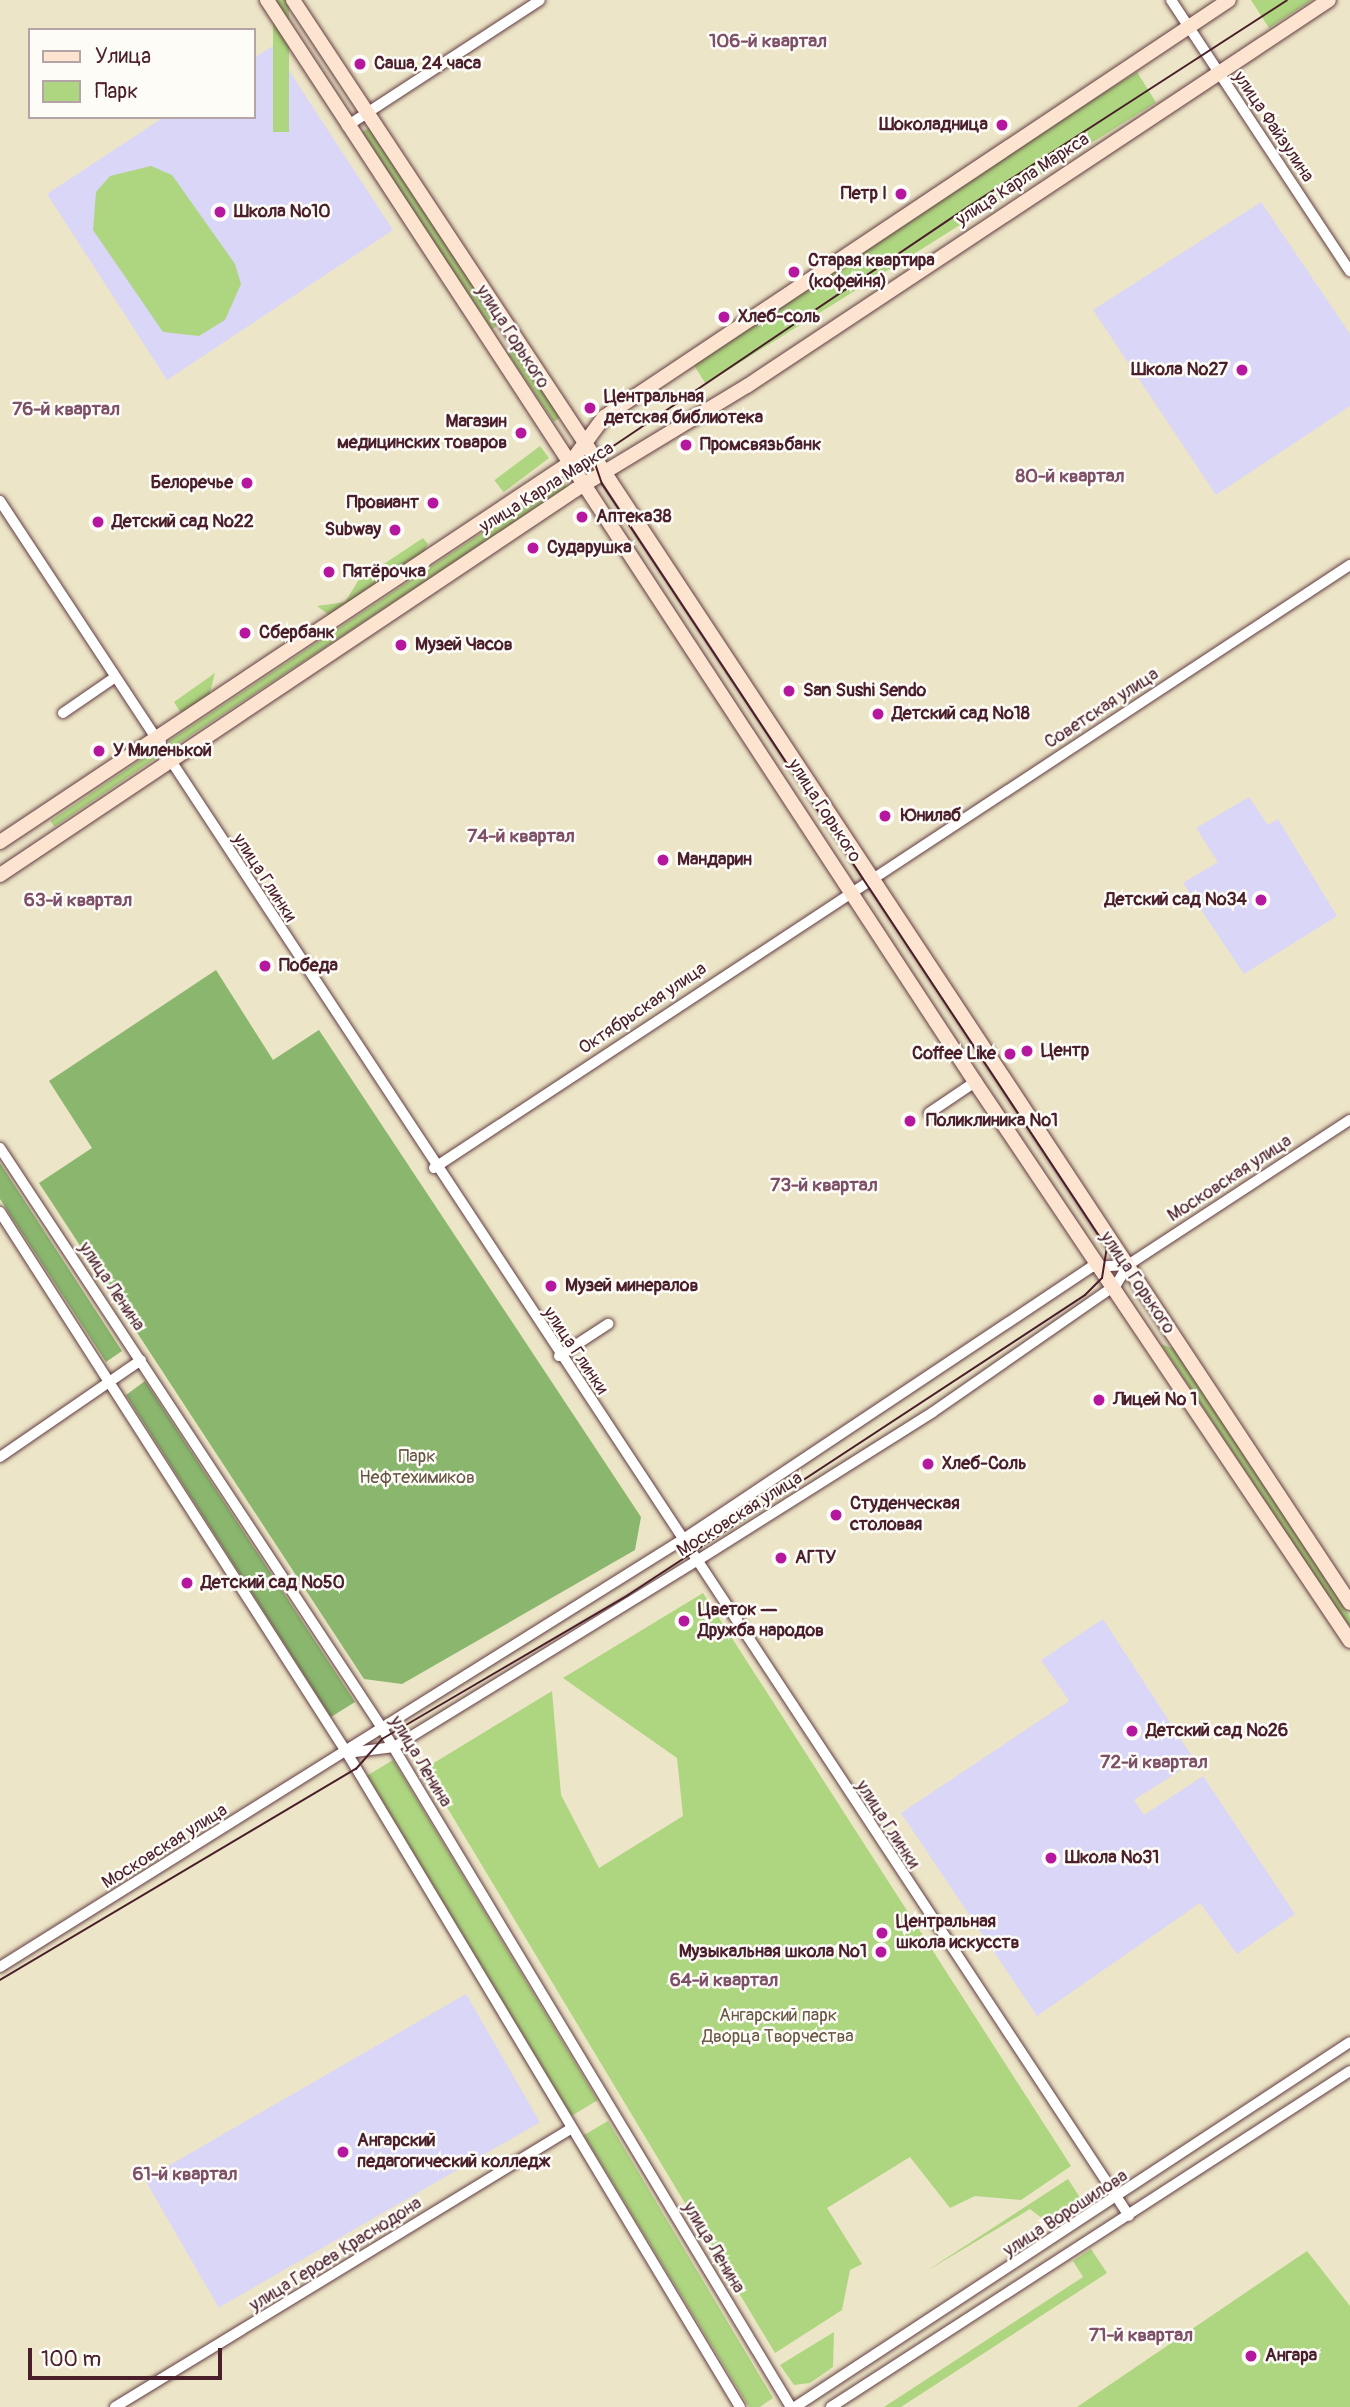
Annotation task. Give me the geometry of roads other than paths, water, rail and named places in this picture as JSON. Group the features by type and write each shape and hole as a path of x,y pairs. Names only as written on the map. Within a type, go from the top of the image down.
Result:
{"main road":[{"name":"улица Горького","path":"267,0 347,126 587,483 975,1082 1101,1264 1350,1641"},
{"name":"улица Горького","path":"293,0 1350,1603"},
{"name":"улица Карла Маркса","path":"0,842 571,462 583,441 614,410 1229,0"},
{"name":"улица Карла Маркса","path":"0,875 587,483 606,474 1329,0"},
{"path":"497,349 516,336"}],"street":[{"path":"347,126 540,0"},
{"name":"улица Файзулина","path":"1171,0 1350,271"},
{"name":"улица Глинки","path":"0,500 434,1168 1129,2216"},
{"name":"Советская улица","path":"871,879 1350,565"},
{"path":"63,713 114,678"},
{"name":"Октябрьская улица","path":"434,1168 871,879"},
{"path":"929,1113 975,1082"},
{"name":"Московская улица","path":"347,1753 394,1747 933,1412 1115,1285 1128,1265 1350,1120"},
{"name":"улица Ленина","path":"0,1148 394,1747 793,2407"},
{"path":"0,1212 347,1753 740,2407"},
{"path":"1101,1264 1128,1265"},
{"name":"Московская улица","path":"0,1967 347,1753 380,1725 682,1540 1101,1264"},
{"path":"559,1356 608,1324"},
{"path":"0,1457 141,1360"},
{"name":"улица Ворошилова","path":"793,2407 1116,2199 1350,2042"},
{"name":"улица Ворошилова","path":"831,2407 1350,2071"},
{"name":"улица Героев Краснодона","path":"116,2407 572,2128"}],"tram line":[{"path":"0,1980 356,1769 382,1739 628,1595 1085,1295 1102,1278 1107,1248 602,484 595,464 603,453 966,208 1287,0"}],"place":[{"name":"Саша, 24 часа","path":"360,64"},
{"name":"Шоколадница","path":"1002,125"},
{"name":"Петр I","path":"901,194"},
{"name":"Школа №10","path":"220,212"},
{"name":"Старая квартира (кофейня)","path":"794,272"},
{"name":"Хлеб-соль","path":"724,317"},
{"name":"Школа №27","path":"1242,370"},
{"name":"Центральная детская библиотека","path":"590,408"},
{"name":"Магазин медицинских товаров","path":"521,433"},
{"name":"Промсвязьбанк","path":"686,445"},
{"name":"Белоречье","path":"247,483"},
{"name":"Провиант","path":"433,503"},
{"name":"Аптека38","path":"582,517"},
{"name":"Детский сад №22","path":"98,522"},
{"name":"Subway","path":"395,530"},
{"name":"Сударушка","path":"533,548"},
{"name":"Пятёрочка","path":"329,572"},
{"name":"Сбербанк","path":"245,633"},
{"name":"Музей Часов","path":"401,645"},
{"name":"San Sushi Sendo","path":"789,691"},
{"name":"Детский сад №18","path":"878,714"},
{"name":"У Миленькой","path":"99,751"},
{"name":"Юнилаб","path":"885,816"},
{"name":"Мандарин","path":"663,860"},
{"name":"Детский сад №34","path":"1261,900"},
{"name":"Победа","path":"265,966"},
{"name":"Центр","path":"1027,1051"},
{"name":"Coffee Like","path":"1010,1054"},
{"name":"Поликлиника №1","path":"910,1121"},
{"name":"Музей минералов","path":"551,1286"},
{"name":"Лицей № 1","path":"1099,1400"},
{"name":"Хлеб-Соль","path":"928,1464"},
{"name":"Студенческая столовая","path":"836,1515"},
{"name":"АГТУ","path":"781,1558"},
{"name":"Детский сад №50","path":"187,1583"},
{"name":"Цветок — Дружба народов","path":"684,1621"},
{"name":"Детский сад №26","path":"1132,1731"},
{"name":"Школа №31","path":"1051,1858"},
{"name":"Центральная школа искусств","path":"882,1933"},
{"name":"Музыкальная школа №1","path":"881,1952"},
{"name":"Ангарский педагогический колледж","path":"343,2152"},
{"name":"Ангара","path":"1251,2356"}],"district":[{"name":"106-й квартал","path":"768,42"},
{"name":"76-й квартал","path":"66,410"},
{"name":"80-й квартал","path":"1070,477"},
{"name":"74-й квартал","path":"521,837"},
{"name":"63-й квартал","path":"78,901"},
{"name":"73-й квартал","path":"824,1186"},
{"name":"72-й квартал","path":"1154,1763"},
{"name":"64-й квартал","path":"724,1981"},
{"name":"61-й квартал","path":"185,2175"},
{"name":"71-й квартал","path":"1141,2336"}],"park label":[{"name":"Парк Нефтехимиков","path":"417,1468"},
{"name":"Ангарский парк Дворца Творчества","path":"778,2027"}]}
